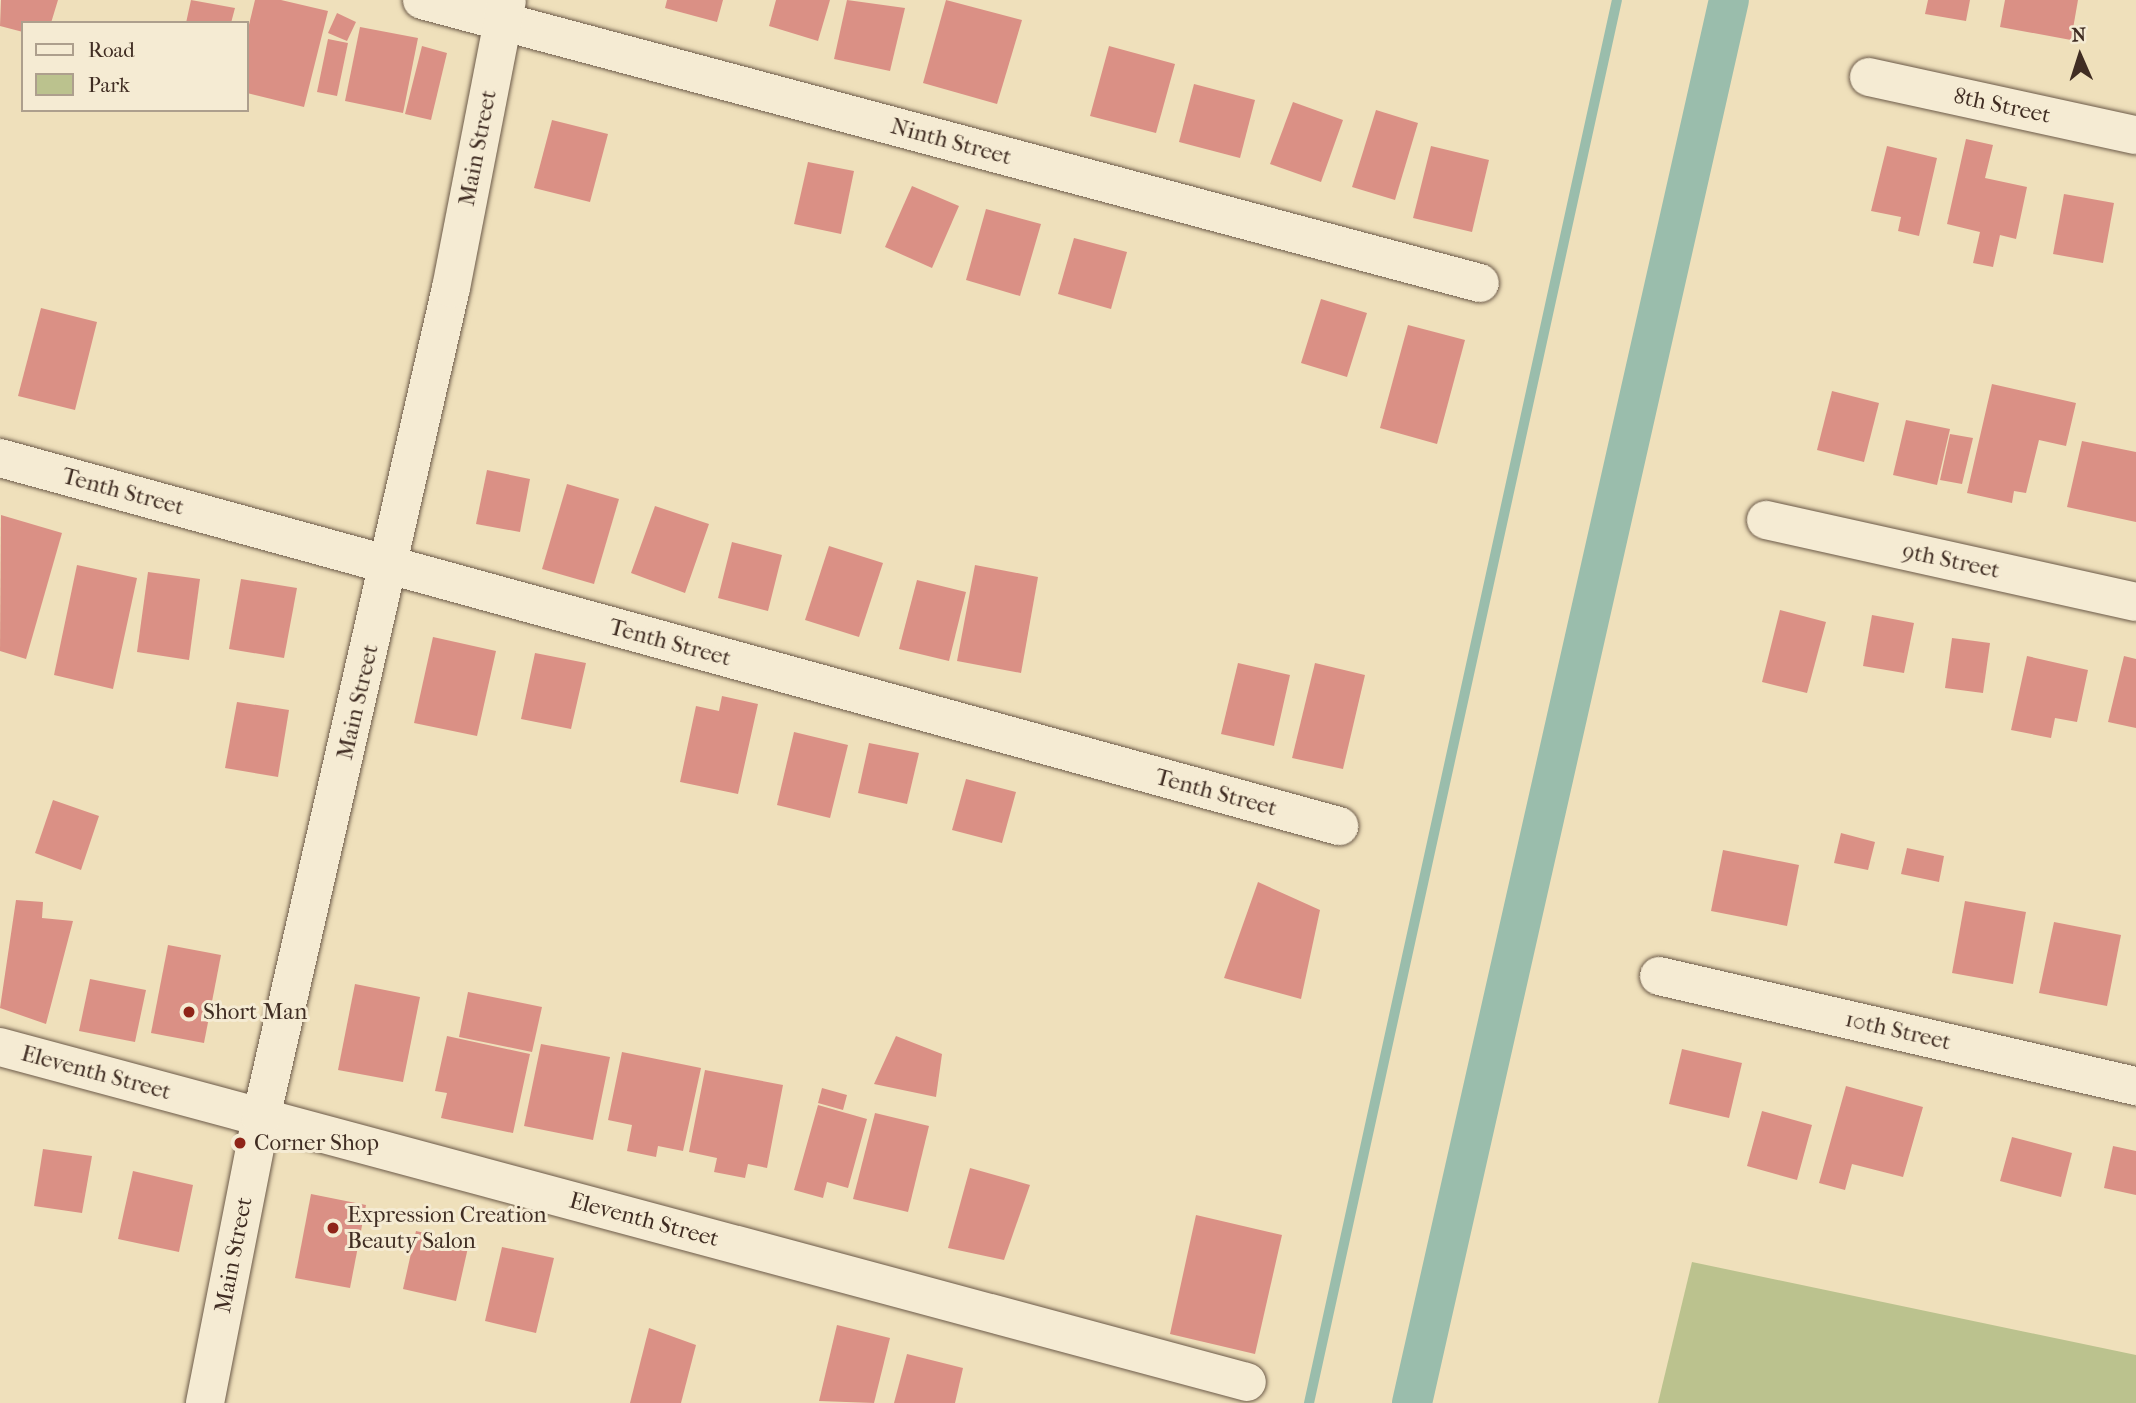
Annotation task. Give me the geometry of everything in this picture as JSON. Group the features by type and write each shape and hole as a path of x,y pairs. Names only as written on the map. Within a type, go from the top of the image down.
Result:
{"street":[{"name":"Ninth Street","path":"422,0 504,11 1480,283"},
{"name":"Main Street","path":"205,1403 261,1118 390,566 451,288 504,11"},
{"name":"8th Street","path":"1869,77 2136,135"},
{"name":"Tenth Street","path":"0,458 1339,826"},
{"name":"9th Street","path":"1766,520 2136,602"},
{"name":"10th Street","path":"1659,976 2136,1086"},
{"name":"Eleventh Street","path":"0,1047 1247,1382"}],"green space":[{"path":"1692,1262 2136,1355 2136,1403 1658,1403"}],"building":[{"path":"1,0 58,0 52,21 21,21 21,31 0,26"},
{"path":"191,0 235,8 232,21 186,21"},
{"path":"255,0 281,0 328,11 304,107 248,93 248,29"},
{"path":"667,0 723,0 717,22 665,8"},
{"path":"776,0 830,0 818,41 769,26"},
{"path":"847,0 905,8 890,71 834,59"},
{"path":"946,0 1022,20 997,104 923,83"},
{"path":"1928,0 1970,0 1966,21 1925,14"},
{"path":"2005,0 2078,0 2071,40 2000,27"},
{"path":"337,13 356,22 347,41 328,33"},
{"path":"360,27 418,38 403,113 345,101"},
{"path":"328,39 348,43 337,96 317,92"},
{"path":"422,46 447,53 431,120 405,114"},
{"path":"1109,46 1175,64 1156,133 1090,116"},
{"path":"1194,84 1255,100 1240,158 1179,142"},
{"path":"1293,102 1343,120 1321,182 1270,164"},
{"path":"1376,110 1418,123 1395,200 1352,187"},
{"path":"552,120 608,134 590,202 534,188"},
{"path":"1966,139 1993,145 1985,178 2027,187 2016,239 2000,235 1993,267 1973,263 1980,232 1947,224"},
{"path":"1431,146 1489,160 1472,232 1413,218"},
{"path":"1887,146 1937,158 1919,236 1898,231 1901,217 1871,211"},
{"path":"808,162 854,171 841,234 794,224"},
{"path":"912,186 959,206 932,268 885,247"},
{"path":"2064,194 2114,203 2103,263 2053,254"},
{"path":"986,209 1041,224 1020,296 966,280"},
{"path":"1074,238 1127,252 1111,309 1058,294"},
{"path":"1321,299 1367,313 1347,377 1301,363"},
{"path":"41,308 97,322 75,410 18,396"},
{"path":"1408,325 1465,340 1437,444 1380,428"},
{"path":"1992,384 2076,403 2066,446 2039,440 2026,493 2014,491 2012,503 1967,493"},
{"path":"1832,391 1879,403 1864,462 1817,450"},
{"path":"1906,420 1950,429 1937,485 1893,475"},
{"path":"1950,434 1973,438 1962,484 1940,480"},
{"path":"2082,441 2136,452 2136,522 2067,507"},
{"path":"487,470 530,479 520,532 476,524"},
{"path":"567,484 619,499 594,584 542,569"},
{"path":"655,506 709,524 685,593 631,573"},
{"path":"1,515 62,533 26,659 0,651"},
{"path":"732,542 782,555 768,611 718,598"},
{"path":"829,546 883,563 859,637 805,620"},
{"path":"77,565 137,578 113,689 54,675"},
{"path":"975,565 1038,577 1021,673 957,661"},
{"path":"148,572 200,579 189,660 137,652"},
{"path":"241,579 297,588 284,658 229,649"},
{"path":"917,580 966,592 949,661 899,649"},
{"path":"1780,610 1826,622 1807,693 1762,682"},
{"path":"1872,615 1914,623 1904,673 1863,666"},
{"path":"433,637 496,651 477,736 414,723"},
{"path":"1952,638 1990,643 1983,693 1945,688"},
{"path":"535,653 586,663 571,729 521,719"},
{"path":"2027,656 2088,670 2077,722 2055,718 2051,738 2011,730"},
{"path":"2124,656 2136,659 2136,728 2108,722"},
{"path":"1238,663 1290,675 1274,746 1221,734"},
{"path":"1315,663 1365,675 1343,769 1292,758"},
{"path":"722,696 758,704 738,794 680,782 696,706 719,711"},
{"path":"237,702 289,710 278,777 225,768"},
{"path":"794,732 848,745 830,818 777,805"},
{"path":"869,743 919,753 907,804 858,793"},
{"path":"966,779 1016,792 1002,843 952,830"},
{"path":"53,800 99,816 81,870 35,853"},
{"path":"1841,833 1875,842 1868,870 1834,863"},
{"path":"1907,848 1944,856 1939,882 1901,874"},
{"path":"1723,850 1799,865 1787,926 1711,911"},
{"path":"1258,882 1320,910 1301,999 1224,978"},
{"path":"16,900 43,902 42,918 73,921 46,1024 0,1008"},
{"path":"1965,901 2026,912 2013,984 1952,973"},
{"path":"2054,922 2121,935 2107,1006 2039,993"},
{"path":"168,945 221,955 204,1043 151,1033"},
{"path":"90,979 146,990 135,1042 79,1031"},
{"path":"355,984 420,997 403,1082 338,1070"},
{"path":"468,992 542,1007 532,1052 459,1037"},
{"path":"447,1036 530,1054 513,1133 441,1118 447,1093 435,1091"},
{"path":"896,1036 942,1054 936,1097 874,1084"},
{"path":"541,1044 610,1057 593,1140 524,1126"},
{"path":"1682,1049 1742,1063 1729,1118 1669,1104"},
{"path":"622,1052 701,1068 683,1151 658,1146 656,1157 627,1151 632,1125 608,1120"},
{"path":"705,1070 783,1085 767,1168 748,1164 745,1178 714,1172 717,1158 689,1152"},
{"path":"1846,1086 1923,1107 1903,1177 1852,1164 1845,1190 1819,1183"},
{"path":"822,1088 847,1095 843,1110 818,1103"},
{"path":"818,1105 867,1119 848,1188 827,1182 823,1198 794,1190"},
{"path":"1762,1111 1812,1125 1797,1180 1747,1166"},
{"path":"875,1113 929,1126 908,1212 853,1199"},
{"path":"2012,1137 2072,1153 2061,1197 2000,1181"},
{"path":"2113,1146 2136,1151 2136,1195 2104,1188"},
{"path":"43,1149 92,1156 82,1213 34,1206"},
{"path":"970,1168 1030,1185 1004,1260 948,1248"},
{"path":"133,1171 193,1185 179,1252 118,1239"},
{"path":"311,1194 366,1205 350,1288 295,1278"},
{"path":"1196,1215 1282,1235 1255,1354 1170,1334"},
{"path":"416,1231 469,1243 456,1301 403,1289"},
{"path":"502,1247 554,1258 536,1333 485,1321"},
{"path":"837,1325 890,1338 874,1403 819,1401"},
{"path":"649,1328 696,1345 681,1403 630,1403"},
{"path":"907,1354 963,1368 955,1403 894,1403"}],"waterway":[{"path":"1309,1403 1617,0"},
{"path":"1412,1403 1729,0"}],"place":[{"name":"Short Man","path":"189,1012"},
{"name":"Corner Shop","path":"240,1143"},
{"name":"Expression Creation Beauty Salon","path":"333,1228"}]}
